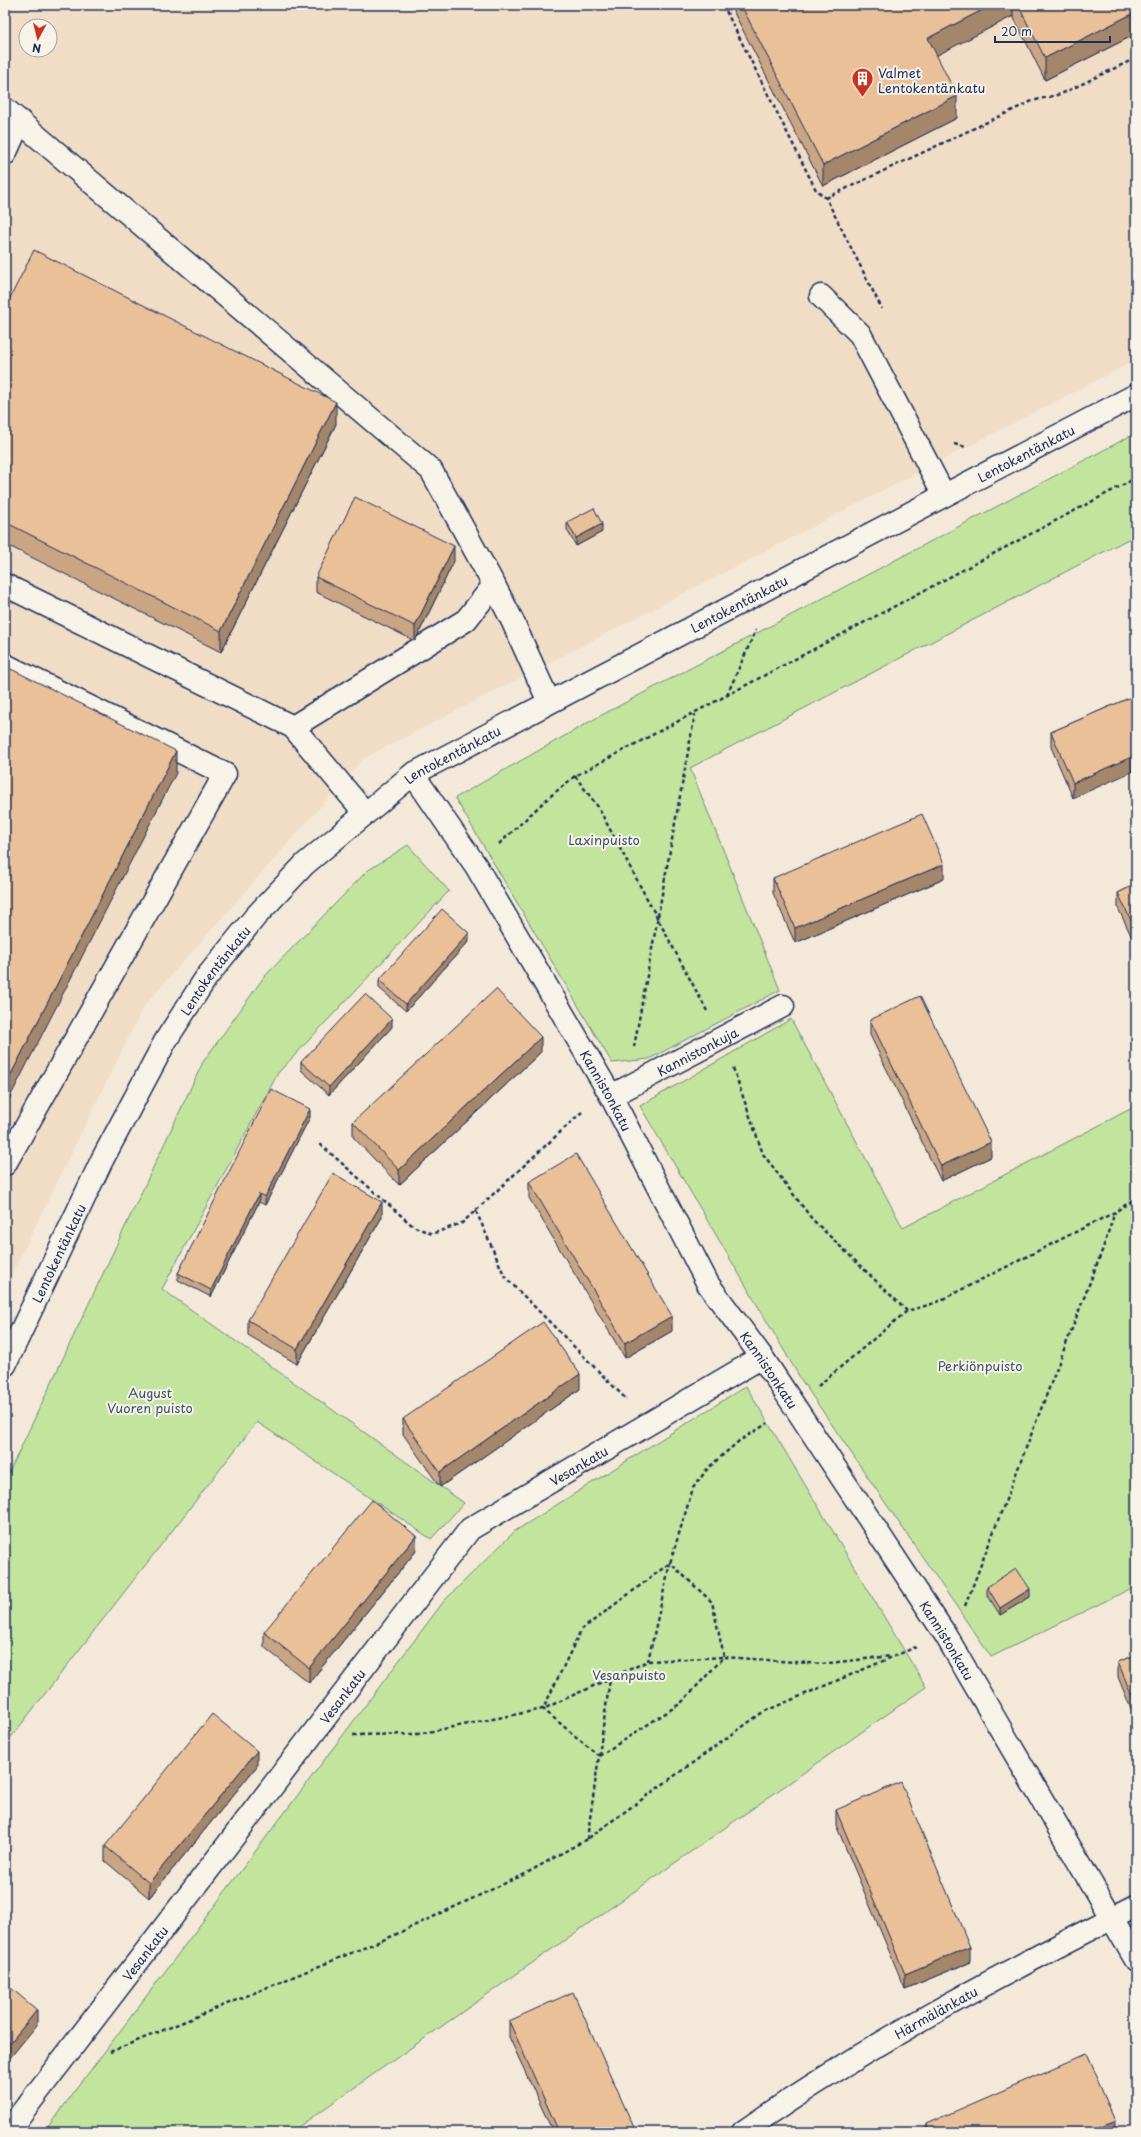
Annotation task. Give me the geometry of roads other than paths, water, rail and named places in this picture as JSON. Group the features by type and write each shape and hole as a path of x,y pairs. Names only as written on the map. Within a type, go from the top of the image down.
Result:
{"street":[{"path":"5,154 13,115 431,470 512,620 549,702"},
{"path":"821,296 860,334 944,495"},
{"name":"Lentokentänkatu","path":"5,1365 102,1160 166,1040 206,978 255,917 305,864 412,774 1136,394"},
{"path":"5,585 292,727 365,813"},
{"path":"292,727 466,620 494,585"},
{"path":"5,665 225,774 5,1164"},
{"name":"Kannistonkatu","path":"412,774 476,866 609,1092 708,1284 762,1357 945,1634 1136,1960"},
{"name":"Kannistonkuja","path":"609,1092 633,1084 783,1006"},
{"name":"Vesankatu","path":"7,2132 470,1529 762,1357"},
{"name":"Härmälänkatu","path":"743,2132 867,2052 1048,1951 1136,1906"}],"place":[{"name":"Valmet Lentokentänkatu","path":"863,98"}],"park label":[{"name":"Laxinpuisto","path":"604,839"},
{"name":"Perkiönpuisto","path":"980,1365"},
{"name":"August Vuoren puisto","path":"150,1400"},
{"name":"Vesanpuisto","path":"629,1674"}]}
